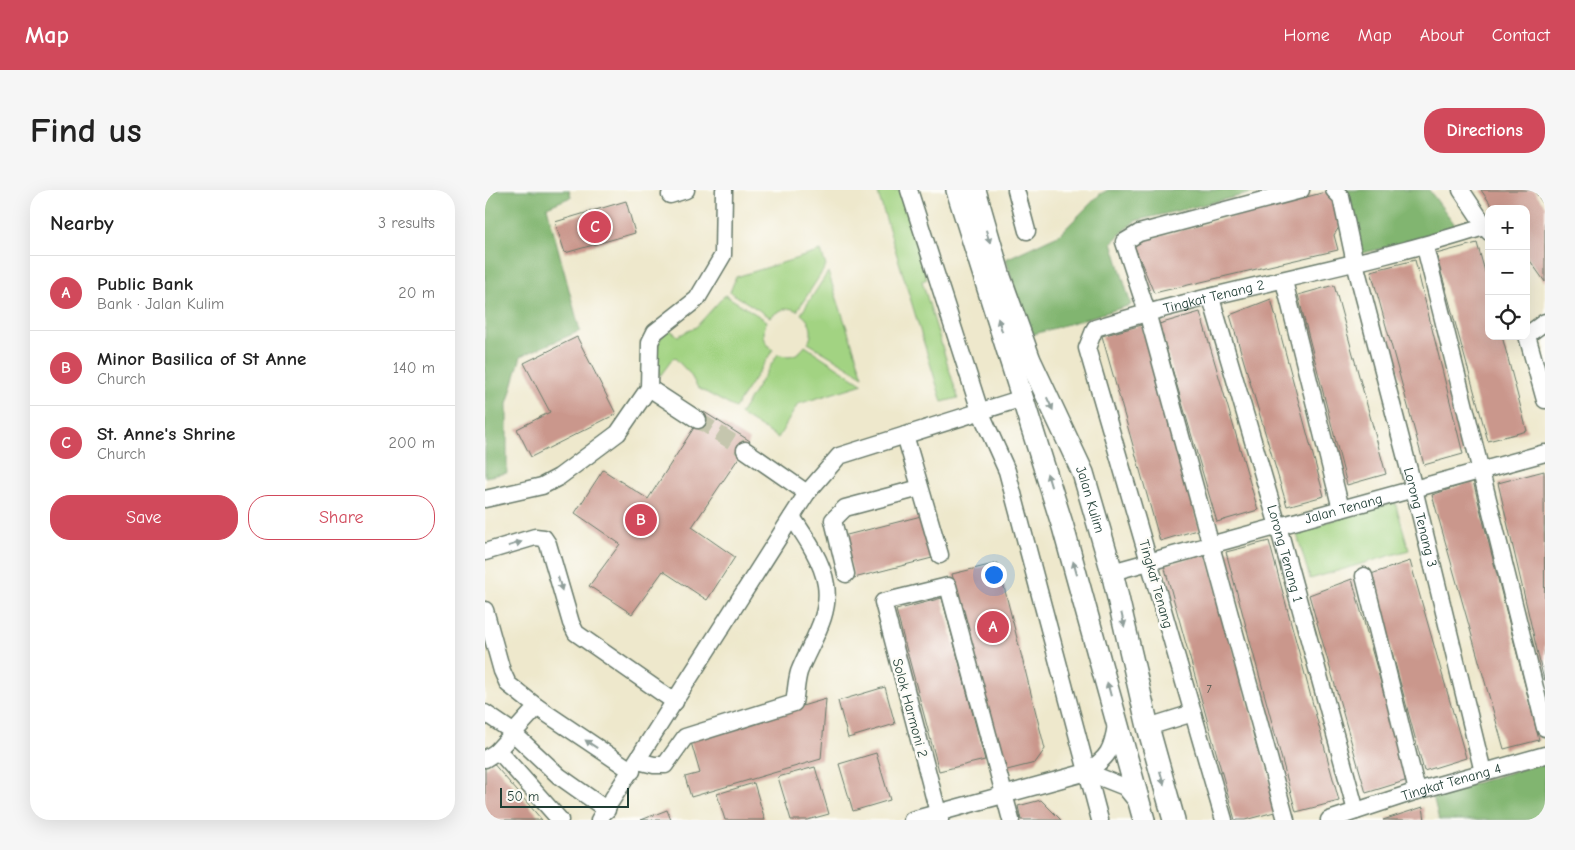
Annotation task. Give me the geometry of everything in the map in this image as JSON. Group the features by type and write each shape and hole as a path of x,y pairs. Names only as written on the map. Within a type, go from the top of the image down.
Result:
{"main road":[{"path":"957,190 1094,631 1142,813"},
{"name":"Jalan Kulim","path":"975,190 1000,277 1029,360 1083,474 1112,572 1148,726 1174,820"},
{"path":"1094,631 1090,592 1092,583 1096,578 1112,572"}],"street":[{"path":"485,499 542,486 559,477 618,432 649,388 650,342 655,332 697,299 723,255 724,190"},
{"path":"909,190 980,412 1007,471 1100,820"},
{"path":"1016,190 1027,231"},
{"path":"1286,820 1209,545 1147,312 1124,242 1139,233 1301,190"},
{"name":"Lorong Tenang 3","path":"1334,190 1341,197 1355,263 1414,489 1483,772"},
{"path":"1461,190 1485,225"},
{"name":"Tingkat Tenang 2","path":"1087,348 1095,328 1147,312 1284,281 1485,230"},
{"path":"1425,246 1545,728"},
{"path":"1284,281 1341,509"},
{"name":"Lorong Tenang 1","path":"1211,298 1278,526 1356,811"},
{"path":"1530,332 1545,322"},
{"path":"1529,340 1545,400"},
{"name":"Tingkat Tenang","path":"1087,348 1224,820"},
{"path":"649,388 698,420"},
{"path":"485,713 515,734 603,815 807,493 839,456 1023,398"},
{"path":"905,435 940,555"},
{"path":"745,450 807,493"},
{"name":"Jalan Tenang","path":"1112,572 1545,452"},
{"path":"846,574 833,520 845,508 921,488"},
{"path":"485,610 502,671 508,684 537,707 635,766 665,765 685,737 794,703 799,674 820,626 826,607 827,585 805,536 793,517"},
{"path":"485,552 535,537 544,538 548,544 571,623 576,633 675,702"},
{"path":"1364,576 1417,790"},
{"name":"Solok Harmoni 2","path":"939,816 883,602 948,586 1004,795"},
{"path":"491,756 515,734 537,707"},
{"path":"1148,726 1193,713"},
{"path":"912,820 939,816 1004,795 1087,772 1101,762 1113,746 1117,720"},
{"name":"Tingkat Tenang 4","path":"1329,820 1417,790 1545,754"},
{"path":"491,756 504,757 560,820"},
{"path":"1087,772 1125,787 1142,813"},
{"path":"540,798 559,776"},
{"path":"1004,795 1011,820"}],"green space":[{"path":"485,190 569,190 571,197 547,207 580,331 521,356 507,404 507,473 485,477"},
{"path":"877,190 900,190 927,279 922,281 958,398 942,402"},
{"path":"1108,190 1265,190 1135,221 1112,242 1131,305 1028,336 1006,259 1060,234 1100,194"},
{"path":"1342,190 1429,190 1459,230 1359,254"},
{"path":"821,251 826,266 797,311 787,309 770,317 730,292 736,277"},
{"path":"828,272 863,376 808,343 811,327 801,314"},
{"path":"725,295 767,321 764,337 767,344 773,350 735,408 698,388 690,374 674,357 660,376 656,357 660,339 669,329 678,336 696,327"},
{"path":"805,346 863,384 798,404 778,438 740,414 778,354 785,356 793,355"},
{"path":"1395,502 1409,550 1310,579 1296,531"},
{"path":"1545,762 1545,820 1439,820 1433,796"}],"building":[{"path":"1333,190 1341,224 1334,235 1338,250 1154,293 1133,243"},
{"path":"1481,190 1534,190 1545,206 1545,282 1530,261 1530,205 1491,205"},
{"path":"626,201 635,233 565,253 555,222"},
{"path":"1477,243 1485,272 1485,340 1503,340 1527,431 1488,441 1436,254"},
{"path":"1415,260 1463,454 1424,465 1371,271"},
{"path":"1334,285 1386,474 1347,485 1298,295"},
{"path":"1271,299 1324,496 1287,506 1230,315"},
{"path":"1200,312 1258,510 1217,522 1159,324"},
{"path":"1142,325 1200,529 1160,541 1102,336"},
{"path":"577,337 616,414 531,457 517,429 550,412 524,363"},
{"path":"704,412 750,441 692,527 735,557 707,600 663,571 632,614 589,586 620,544 575,513 603,470 648,499"},
{"path":"1544,471 1545,680 1498,483"},
{"path":"1473,481 1539,740 1504,749 1432,495"},
{"path":"925,515 936,557 854,578 843,536"},
{"path":"1269,541 1339,801 1296,812 1226,552"},
{"path":"1207,553 1278,811 1245,820 1235,820 1164,565"},
{"path":"1410,561 1466,758 1424,771 1371,574"},
{"path":"998,563 1045,749 1035,763 1003,771 952,574"},
{"path":"1352,579 1408,780 1366,793 1309,595"},
{"path":"942,598 985,760 939,771 896,610"},
{"path":"885,687 895,724 848,738 838,701"},
{"path":"826,699 821,759 691,797 685,777 700,773 690,739"},
{"path":"876,753 890,800 853,811 839,764"},
{"path":"492,762 542,820 485,820 485,768"},
{"path":"815,767 829,814 807,820 791,820 778,777"},
{"path":"754,783 765,820 725,820 717,794"},
{"path":"1041,800 1061,820 1021,820 1018,806"},
{"path":"1423,807 1425,820 1383,820"},
{"path":"667,810 671,820 641,820"}],"tunnel":[{"path":"698,420 745,450"}],"place":[{"name":"St. Anne's Shrine","path":"595,227"},
{"name":"Minor Basilica of St Anne","path":"641,520"},
{"name":"Public Bank","path":"993,627"}]}
